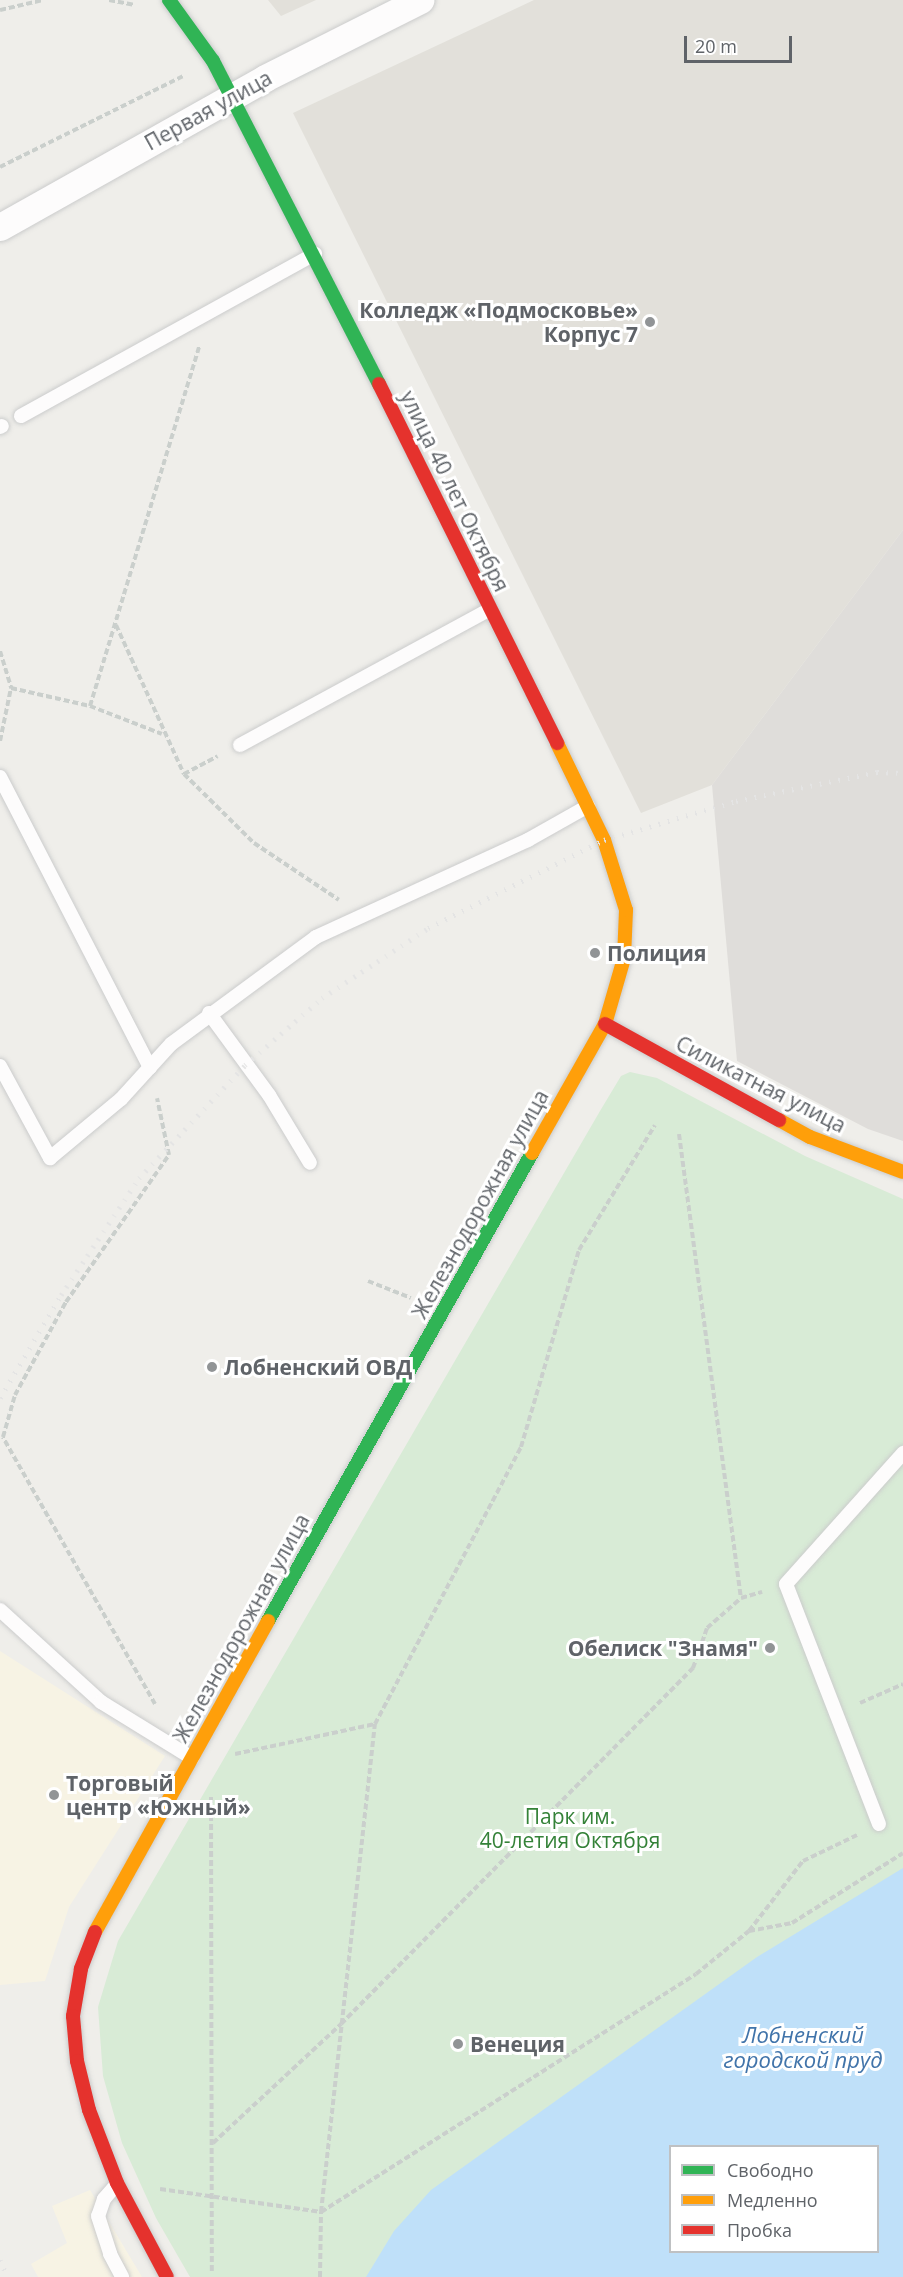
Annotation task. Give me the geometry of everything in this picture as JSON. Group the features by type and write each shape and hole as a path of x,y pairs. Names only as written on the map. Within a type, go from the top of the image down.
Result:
{"street":[{"name":"улица 40 лет Октября","path":"169,0 213,61 315,254 604,840 626,910 624,958 604,1024"},
{"name":"Первая улица","path":"0,227 233,97 420,0"},
{"name":"Силикатная улица","path":"604,1024 810,1137 903,1172"},
{"name":"Железнодорожная улица","path":"167,2277 117,2184 88,2110 73,2016 81,1969 100,1920 604,1024"}],"lane":[{"path":"21,416 315,254"},
{"path":"240,744 490,609"},
{"path":"0,777 150,1068"},
{"path":"0,1066 50,1158 121,1100 171,1044 316,937 528,840 588,806"},
{"path":"210,1013 269,1095 310,1163"},
{"path":"879,1824 838,1713 786,1584 903,1453"},
{"path":"0,1610 101,1702 192,1758"},
{"path":"117,2184 104,2199 98,2216 110,2254 122,2277"}],"path":[{"path":"0,10 43,0"},
{"path":"109,0 138,6"},
{"path":"0,167 213,61"},
{"path":"90,706 202,349 192,322"},
{"path":"115,624 163,734 184,774 254,843 363,916"},
{"path":"0,651 11,688 0,741"},
{"path":"11,688 90,706 163,734"},
{"path":"184,774 240,744"},
{"path":"150,1068 169,1155 66,1302 15,1395 3,1437 159,1710"},
{"path":"320,2277 321,2212 375,1724 521,1447 579,1250 655,1125"},
{"path":"679,1134 741,1598"},
{"path":"368,1281 412,1298"},
{"path":"213,2143 341,2024 693,1668 706,1628 741,1598 786,1584"},
{"path":"838,1713 903,1684"},
{"path":"228,1755 375,1724"},
{"path":"211,1787 214,2196 212,2274"},
{"path":"117,2184 321,2212 696,1974 749,1931 803,1861 879,1824"},
{"path":"749,1931 792,1923 903,1853"}],"shaded area":[{"path":"268,0 316,0 281,16"},
{"name":"Колледж «Подмосковье» Корпус 7","path":"534,0 903,0 903,530 712,785 641,813 293,113"},
{"path":"903,530 903,1141 868,1129 737,1061 712,785"},
{"path":"0,1651 165,1756 69,1907 45,1981 0,1985"},
{"path":"90,2190 142,2277 38,2277 31,2264 67,2243 52,2206"}],"green space":[{"name":"Парк им. 40-летия Октября","path":"630,1072 657,1078 805,1156 903,1199 903,2277 190,2277 156,2218 122,2143 103,2076 98,2007 118,1941 621,1076"}],"water":[{"name":"Лобненский городской пруд","path":"903,1868 903,2277 366,2277 394,2231 431,2190 757,1957"}],"railway":[{"path":"0,1398 61,1295 139,1178 245,1065 322,998 428,928 604,840 736,801 877,772 903,773"},
{"path":"0,2260 8,2277"}],"traffic: fast":[{"path":"169,0 213,61 379,384"},
{"path":"268,1621 532,1153"}],"traffic: slow":[{"path":"532,1153 605,1024 624,958 626,910 604,840 557,743"},
{"path":"779,1120 810,1137 903,1172"},
{"path":"95,1932 268,1621"}],"traffic: jam":[{"path":"379,384 557,743"},
{"path":"605,1024 779,1120"},
{"path":"95,1932 81,1969 73,2016 77,2061 89,2110 117,2183 167,2277"}],"place":[{"name":"Колледж «Подмосковье» Корпус 7","path":"650,322"},
{"name":"Полиция","path":"595,953"},
{"name":"Лобненский ОВД","path":"212,1367"},
{"name":"Обелиск \"Знамя\"","path":"770,1648"},
{"name":"Торговый центр «Южный»","path":"54,1795"},
{"name":"Венеция","path":"458,2044"}]}
